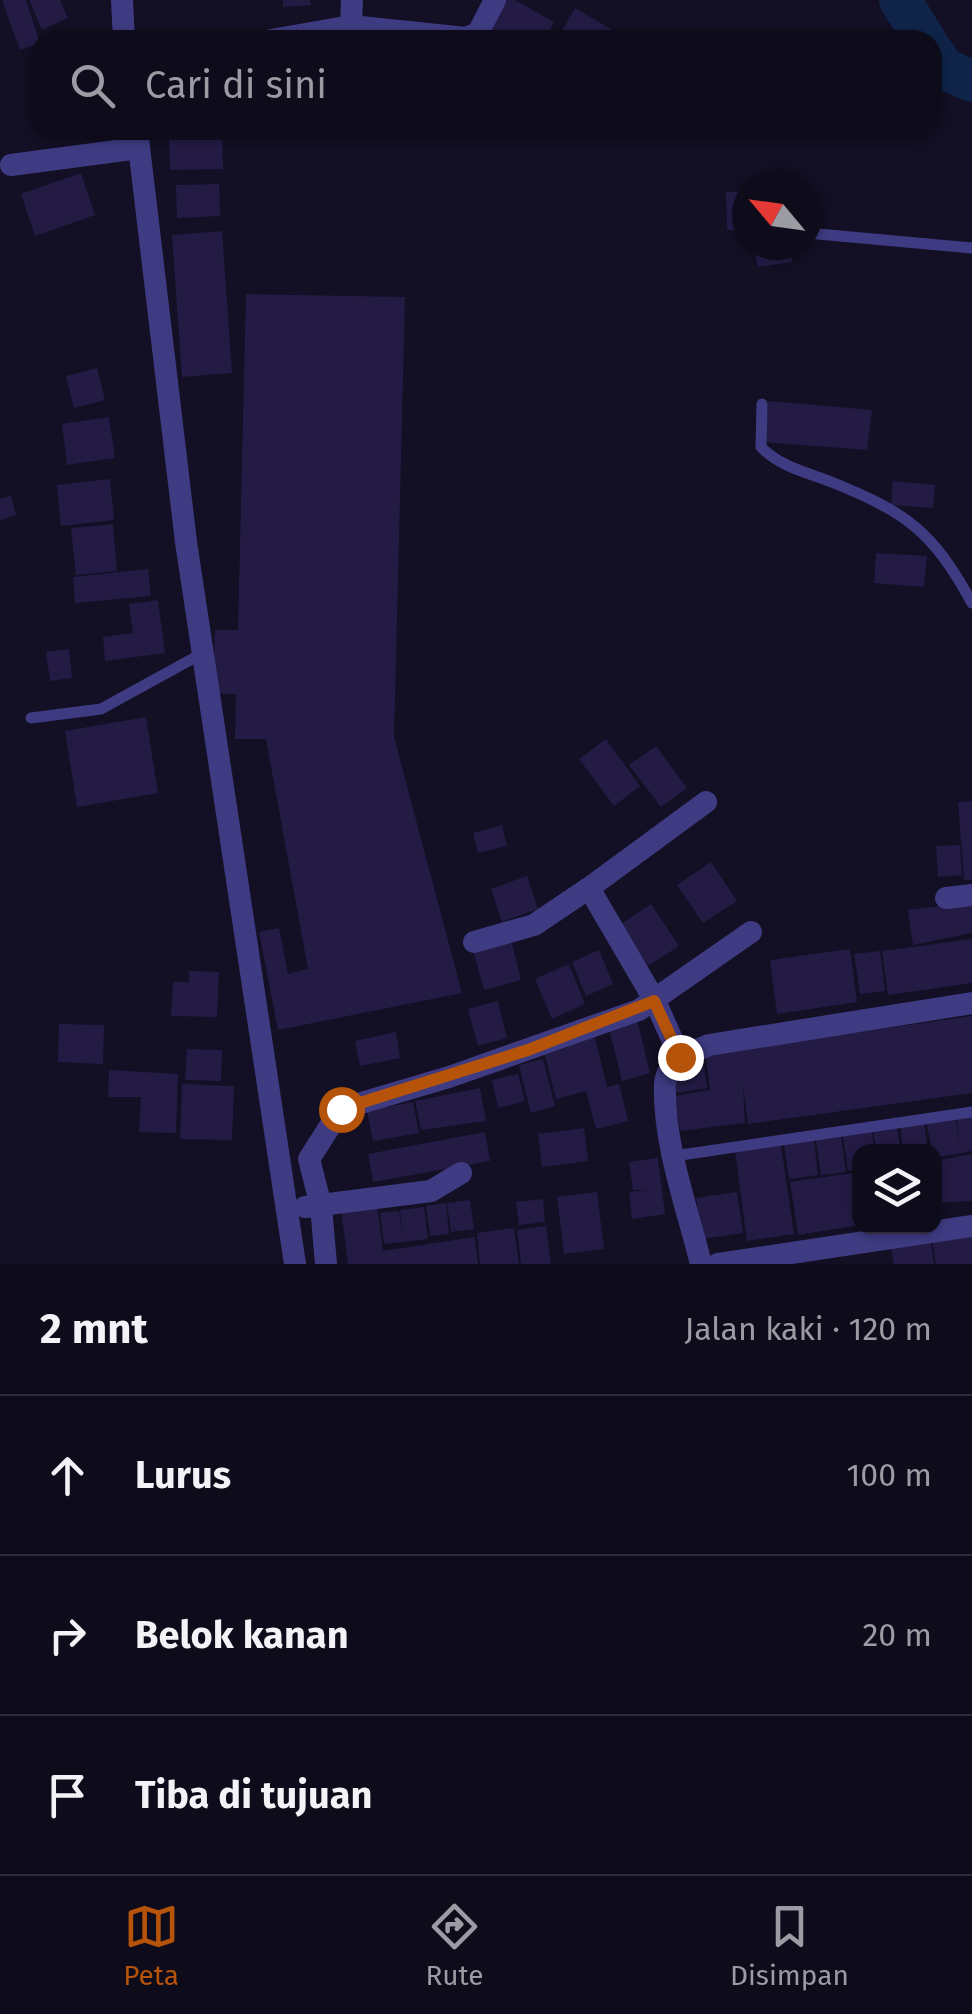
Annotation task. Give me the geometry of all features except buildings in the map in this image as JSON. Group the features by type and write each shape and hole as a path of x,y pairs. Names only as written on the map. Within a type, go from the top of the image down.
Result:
{"street":[{"path":"122,0 124,30"},
{"path":"351,26 352,0"},
{"path":"479,30 495,0"},
{"path":"328,30 351,26 389,30"},
{"path":"11,165 133,140"},
{"path":"138,140 203,653 294,1264"},
{"path":"474,942 534,925 706,802"},
{"path":"588,888 654,1001 680,1057"},
{"path":"946,898 972,896"},
{"path":"326,1264 310,1159 341,1109 528,1050 654,1001 751,932"},
{"path":"700,1264 674,1156 665,1084 671,1066 680,1057 709,1045 972,1003"},
{"path":"287,1208 432,1191 460,1174"},
{"path":"718,1264 972,1226"},
{"path":"885,1240 888,1264"}],"lane":[{"path":"822,234 972,248"},
{"path":"762,404 761,447 772,459 848,489 925,532 945,554 972,603"},
{"path":"31,718 102,709 203,653"},
{"path":"674,1156 972,1112"}],"waterway":[{"path":"900,0 919,30"},
{"path":"942,66 972,81"}],"route":[{"path":"341,1109 528,1050 654,1001 680,1057"}]}
